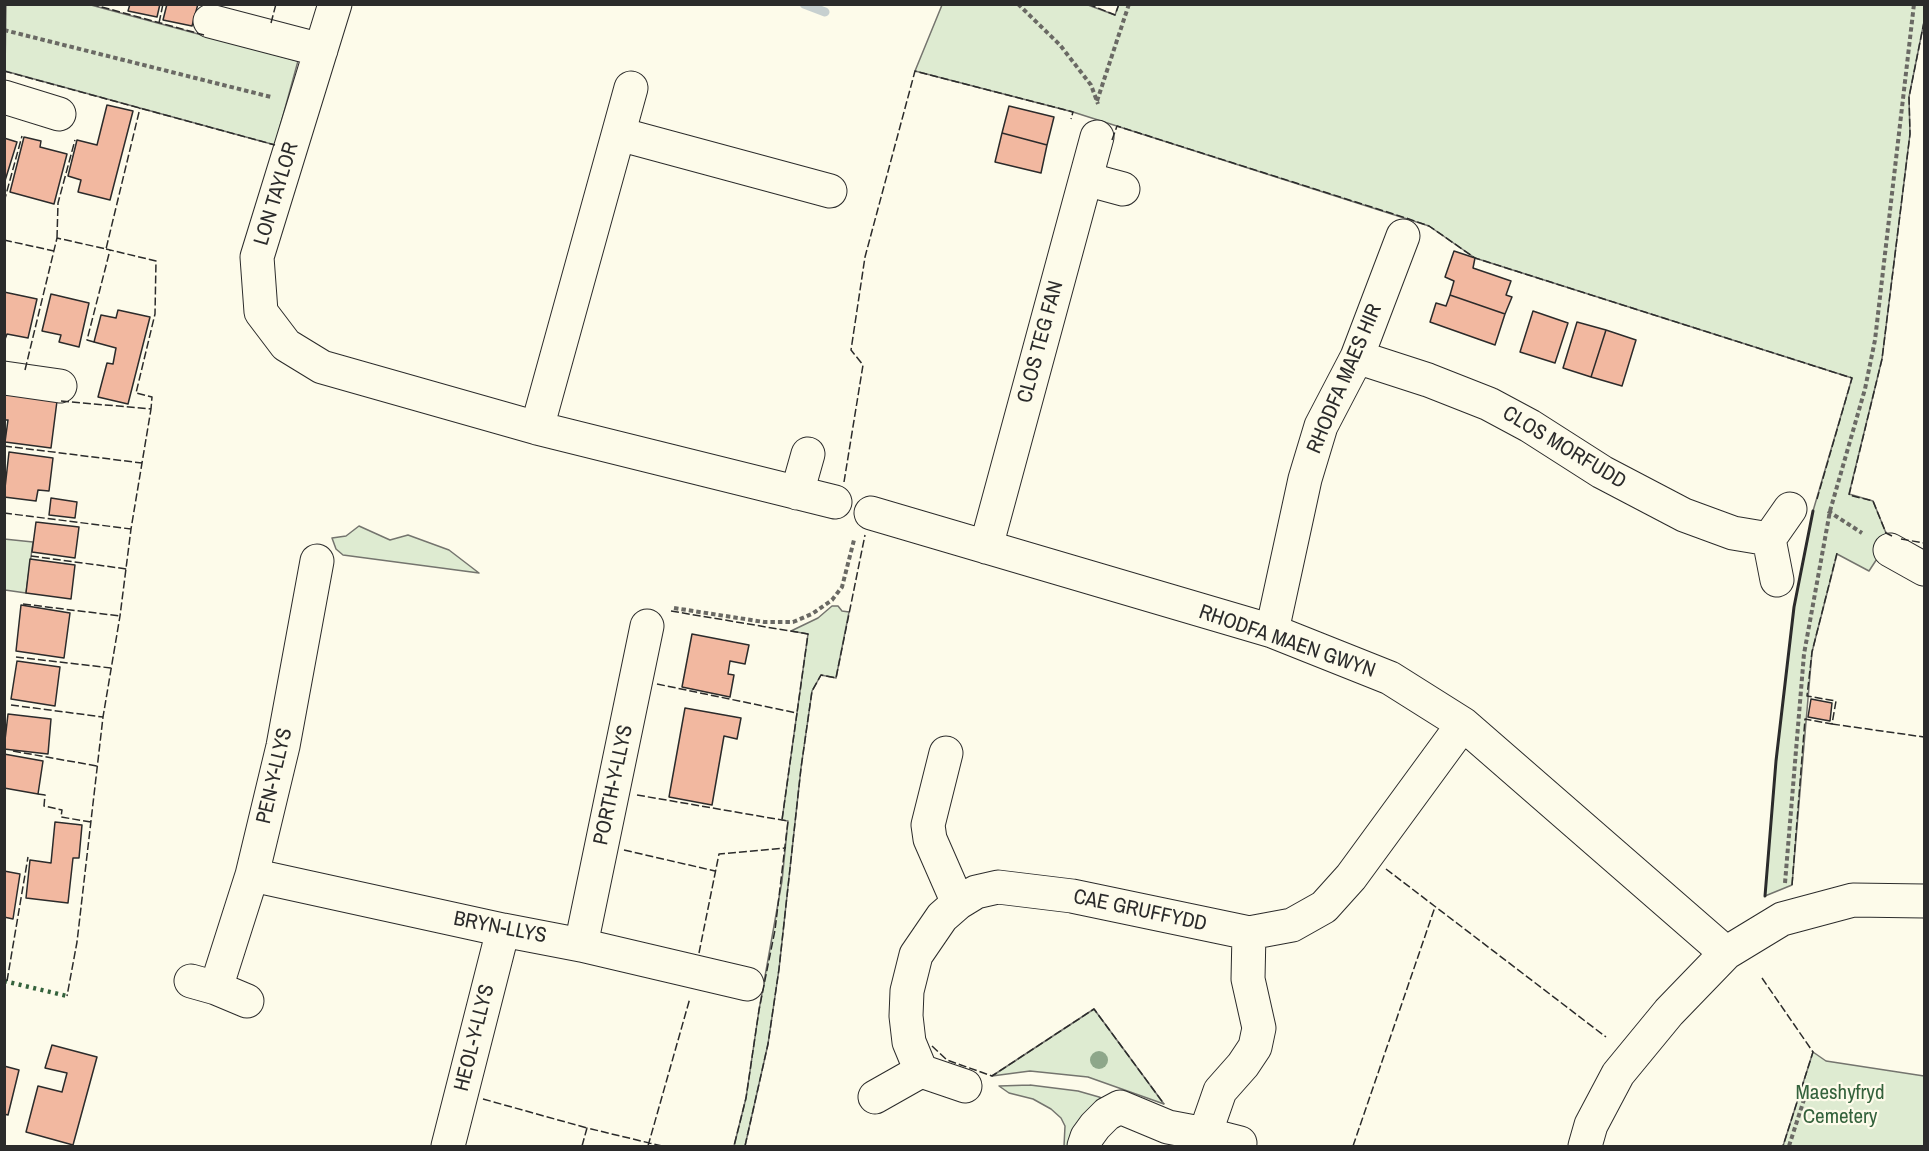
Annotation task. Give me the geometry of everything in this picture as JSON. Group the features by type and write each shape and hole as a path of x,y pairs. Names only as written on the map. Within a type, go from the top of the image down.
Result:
{"street":[{"name":"LON TAYLOR","path":"335,4 257,257 261,312 286,345 322,367 537,428 835,502"},
{"path":"210,21 321,50"},
{"path":"537,428 632,88"},
{"path":"4,97 59,114"},
{"path":"619,134 830,191"},
{"name":"CLOS TEG FAN","path":"986,547 1097,137"},
{"path":"1086,179 1124,189"},
{"name":"RHODFA MAES HIR","path":"1272,632 1305,479 1321,426 1357,357 1403,236"},
{"name":"CLOS MORFUDD","path":"1357,357 1428,380 1489,404 1530,426 1602,472 1684,515 1733,533 1769,539"},
{"path":"4,378 60,386"},
{"path":"797,493 808,453"},
{"path":"1777,580 1769,539 1791,509"},
{"name":"RHODFA MAEN GWYN","path":"871,513 1272,632 1390,678 1462,724 1725,953"},
{"path":"1890,550 1924,569"},
{"name":"PEN-Y-LLYS","path":"247,1001 203,984 252,875 283,746 317,561"},
{"name":"PORTH-Y-LLYS","path":"581,945 647,626"},
{"name":"CAE GRUFFYDD","path":"921,1071 909,1042 906,1016 907,991 916,955 942,917 958,903 976,892 998,887 1072,896 1250,933 1292,925 1324,907 1351,877 1462,724"},
{"path":"946,753 928,825 934,850 958,903"},
{"name":"BRYN-LLYS","path":"252,875 581,945 747,984"},
{"path":"1585,1146 1591,1125 1618,1074 1669,1012 1725,953 1782,919 1853,900 1924,902"},
{"name":"HEOL-Y-LLYS","path":"448,1146 503,930"},
{"path":"1205,1134 1220,1091 1243,1065 1255,1047 1259,1028 1248,979 1250,933"},
{"path":"875,1097 921,1071 965,1086"},
{"path":"1084,1146 1095,1126 1107,1114 1120,1107 1168,1127 1240,1143"}],"path":[{"path":"1018,4 1060,45 1091,85 1101,116 1097,137"},
{"path":"1097,101 1129,4"},
{"path":"1782,919 1804,654 1830,511 1865,389 1875,340 1914,4"},
{"path":"4,30 305,105"},
{"path":"647,626 655,608 665,607 764,622 793,622 812,614 832,600 842,587 861,511 871,513"},
{"path":"1830,511 1890,550"},
{"path":"1789,1146 1809,1083"}],"green space":[{"path":"6,4 91,5 298,61 275,145 5,71"},
{"path":"1119,4 1924,5 1924,22 1909,97 1910,134 1882,359 1849,494 1873,501 1886,533 1892,536 1869,571 1837,554 1812,652 1792,885 1765,896 1776,761 1794,607 1813,511 1852,378 1475,258 1429,226 1073,112 915,71 942,5 1088,5 1115,15"},
{"path":"359,526 390,540 408,535 449,550 479,573 343,555 336,549 332,538 346,536"},
{"path":"4,539 33,542 26,593 5,590"},
{"path":"832,606 838,606 842,611 849,612 836,678 821,675 812,691 768,1044 745,1146 734,1146 746,1098 782,881 788,821 782,820 808,634 791,631 818,618"},
{"path":"1094,1009 1164,1104 1088,1077 1030,1071 992,1076"},
{"name":"Maeshyfryd Cemetery","path":"1813,1052 1826,1061 1924,1076 1924,1146 1783,1146"},
{"path":"1030,1085 1078,1091 1116,1104 1076,1146 1064,1146 1065,1126 1061,1118 1051,1109 1033,1099 1009,1093 999,1086"}],"building":[{"path":"130,4 160,4 157,17 128,11"},
{"path":"167,4 198,4 192,26 163,20"},
{"path":"107,105 133,111 110,200 78,192 81,180 68,176 77,140 97,145"},
{"path":"1009,106 1054,117 1047,145 1002,133"},
{"path":"1002,133 1047,145 1041,173 995,162"},
{"path":"24,137 41,141 40,147 67,154 54,204 10,192"},
{"path":"4,138 17,142 4,184"},
{"path":"1454,251 1475,258 1473,268 1511,281 1506,295 1512,297 1505,314 1450,295 1454,281 1445,277"},
{"path":"4,292 37,299 28,338 7,334 4,342"},
{"path":"51,294 89,303 79,347 59,342 61,335 42,331"},
{"path":"1450,295 1505,314 1495,345 1430,322 1436,303 1446,306"},
{"path":"118,310 150,317 128,404 98,397 107,363 113,364 116,348 94,342 101,315 116,318"},
{"path":"1533,311 1568,323 1555,363 1520,352"},
{"path":"1577,322 1606,330 1591,377 1563,368"},
{"path":"1606,330 1636,340 1622,386 1591,377"},
{"path":"4,394 57,401 51,448 5,442 8,420 4,420"},
{"path":"9,452 53,458 49,491 38,490 36,501 4,497"},
{"path":"51,498 77,502 75,518 49,515"},
{"path":"36,522 79,527 75,558 32,552"},
{"path":"30,559 75,565 71,599 26,593"},
{"path":"21,605 70,613 64,658 16,651"},
{"path":"692,634 749,645 745,664 730,661 728,674 734,675 730,697 682,687"},
{"path":"17,661 60,667 55,706 11,699"},
{"path":"1811,699 1832,703 1830,721 1808,717"},
{"path":"685,708 741,718 737,739 724,736 712,805 669,797"},
{"path":"8,714 51,719 48,754 4,749"},
{"path":"4,754 43,761 38,794 4,788"},
{"path":"55,822 82,825 79,858 73,858 68,903 26,898 30,860 51,863"},
{"path":"4,871 20,874 13,919 4,917"},
{"path":"52,1045 97,1057 73,1145 26,1132 38,1086 62,1092 67,1073 45,1068"},
{"path":"4,1066 19,1070 8,1115 4,1114"}],"waterway":[{"path":"804,4 825,12"}],"hedge":[{"path":"4,981 67,996"}],"fence":[{"path":"91,4 204,35"},
{"path":"159,23 163,4"},
{"path":"271,23 276,4"},
{"path":"1088,4 1115,15 1119,4"},
{"path":"1892,536 1886,533 1873,501 1849,495 1882,359 1910,134 1909,97 1924,22"},
{"path":"4,71 275,145"},
{"path":"844,482 863,365 851,350 865,257 915,71 1073,112 1071,119"},
{"path":"25,370 57,238 106,249 140,108"},
{"path":"1112,140 1117,126 1406,218 1429,226 1475,258 1852,378 1817,499"},
{"path":"4,202 22,136"},
{"path":"57,238 58,203 75,140"},
{"path":"4,240 54,251"},
{"path":"106,249 156,261 155,314 136,393 152,397 151,409"},
{"path":"94,342 87,340 110,250"},
{"path":"61,401 151,409 103,717 77,942 67,996"},
{"path":"4,446 142,463"},
{"path":"4,513 131,529"},
{"path":"745,1146 768,1044 812,691 821,675 836,678 865,535"},
{"path":"1901,539 1924,543"},
{"path":"1792,885 1805,719 1832,724 1836,701 1807,696 1812,652 1837,553"},
{"path":"31,556 127,569"},
{"path":"23,604 120,616"},
{"path":"671,611 808,634 797,713"},
{"path":"16,657 111,668"},
{"path":"657,684 797,713 782,820"},
{"path":"11,705 103,717"},
{"path":"1832,724 1924,737"},
{"path":"13,751 97,766"},
{"path":"38,794 45,795 44,806 62,810 61,817 91,822"},
{"path":"637,795 788,821 775,930 759,1010 746,1098 734,1146"},
{"path":"699,953 719,854 786,848"},
{"path":"624,850 715,871"},
{"path":"7,981 28,857"},
{"path":"1386,869 1606,1037"},
{"path":"1353,1146 1435,907"},
{"path":"1762,978 1813,1052 1783,1146"},
{"path":"648,1146 690,998"},
{"path":"932,1046 947,1060 992,1076 1094,1009 1164,1104"},
{"path":"483,1099 587,1128"},
{"path":"582,1146 587,1128 662,1146"}],"wall":[{"path":"1765,896 1776,761 1794,607 1813,511"}]}
